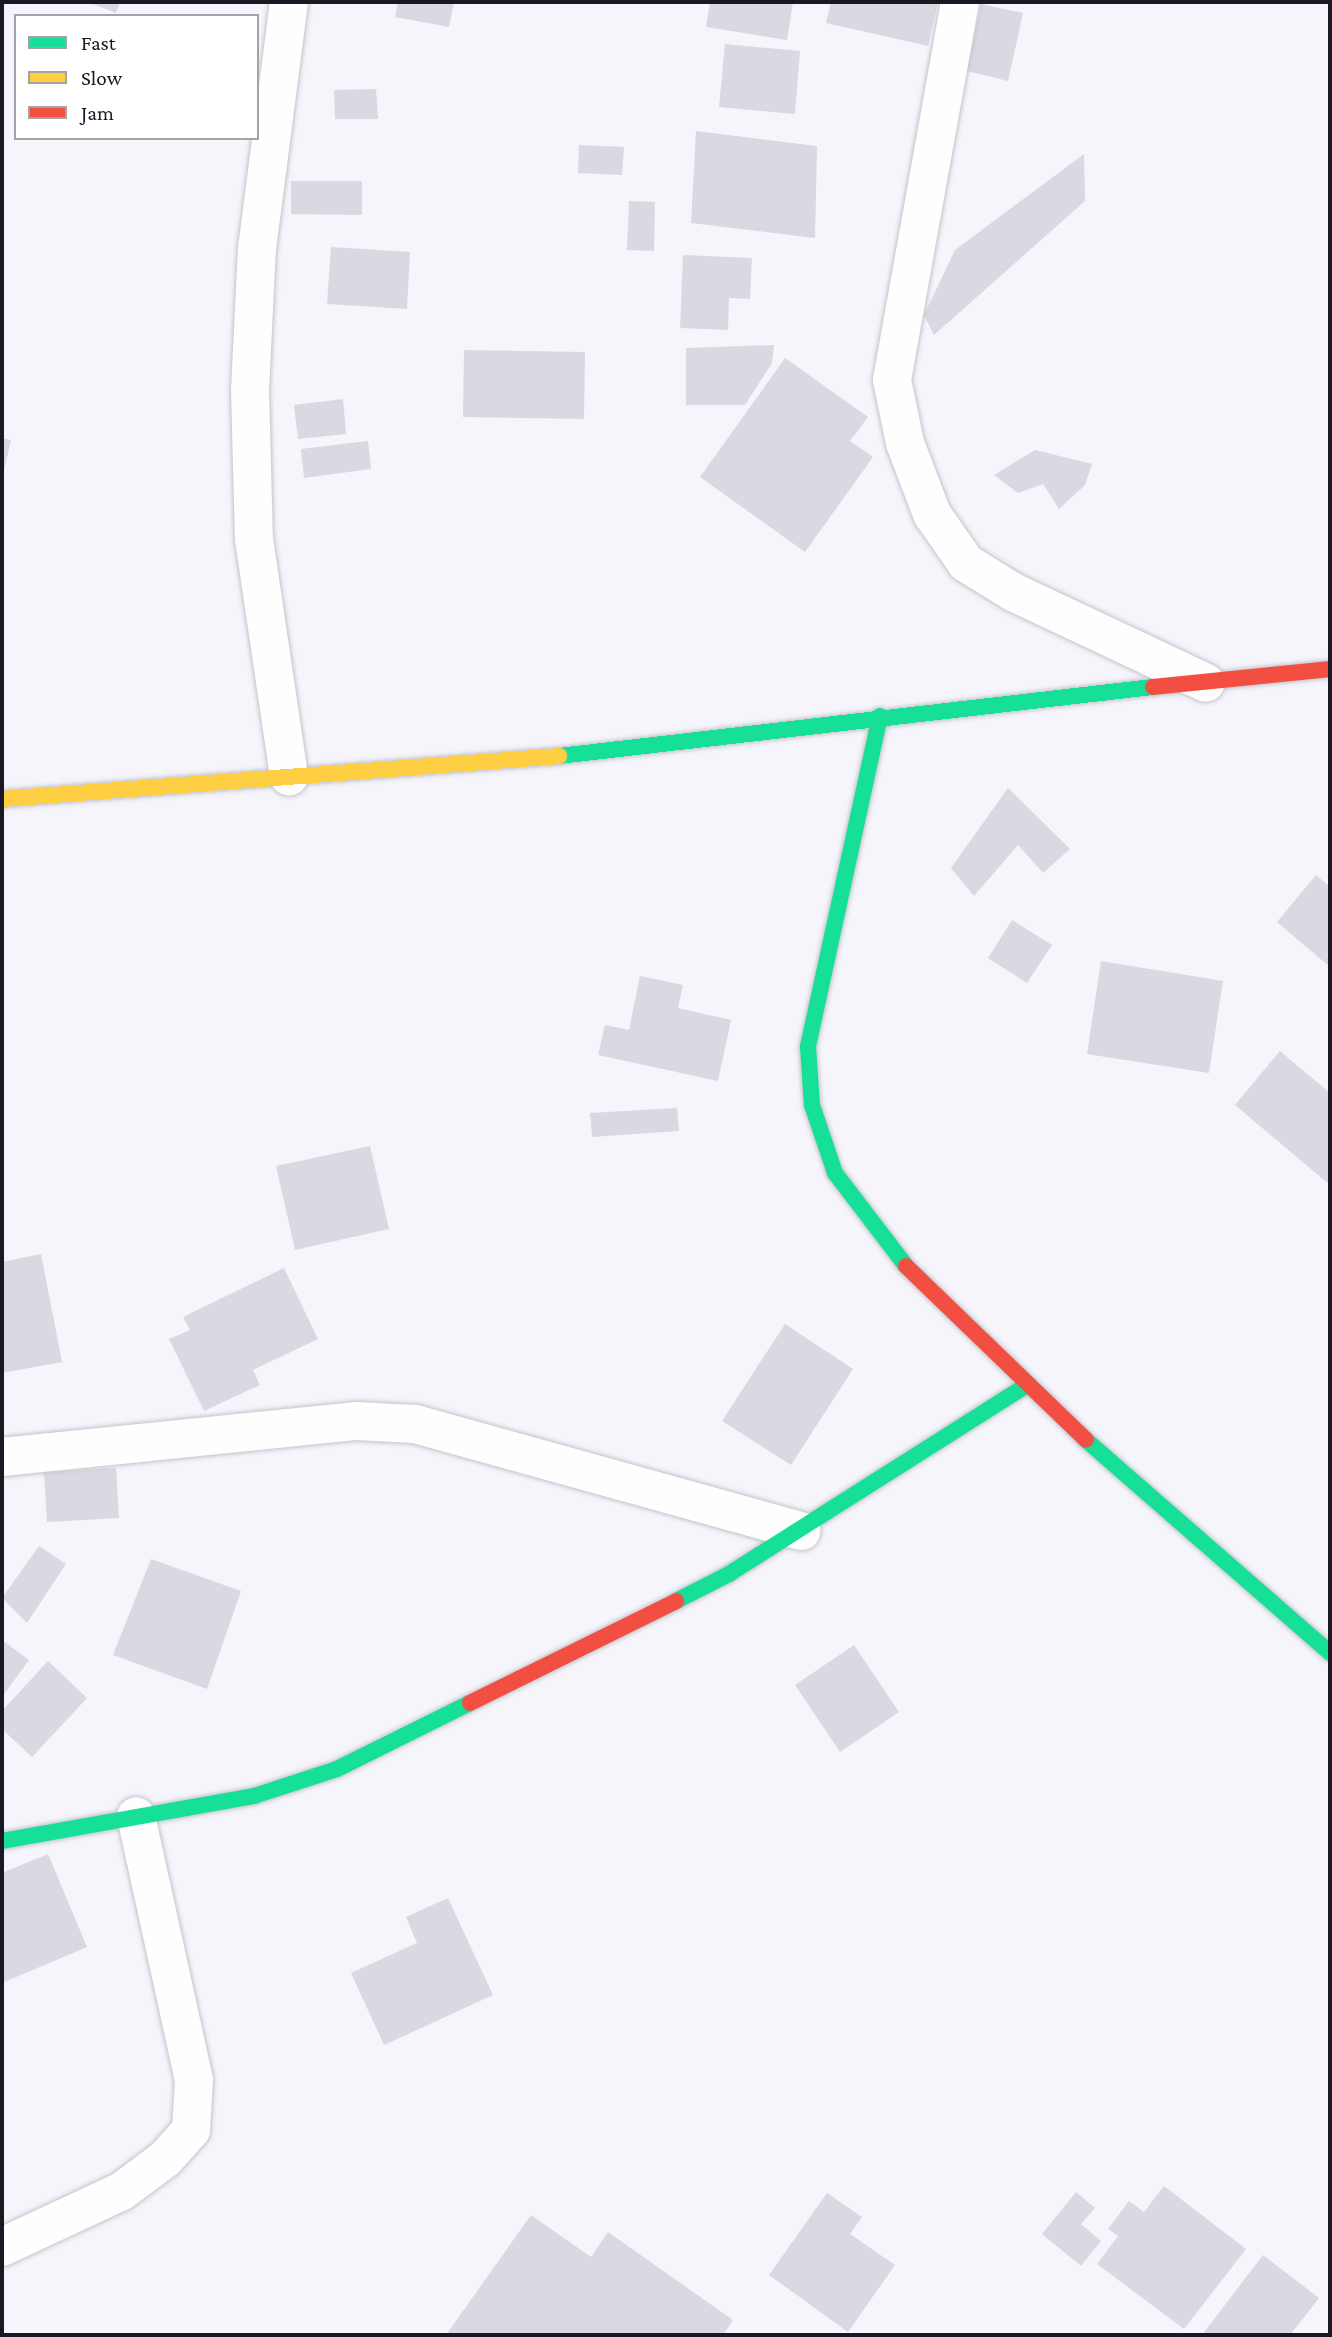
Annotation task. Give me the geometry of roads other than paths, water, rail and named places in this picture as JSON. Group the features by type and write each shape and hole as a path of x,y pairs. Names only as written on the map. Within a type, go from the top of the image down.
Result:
{"street":[{"path":"289,2 257,247 250,389 254,539 289,776"},
{"path":"960,2 892,380 905,443 932,514 966,563 1013,592 1206,683"},
{"path":"2,799 598,753 880,716 1330,669"},
{"path":"880,716 820,973 807,1047 812,1105 835,1173 884,1244 1025,1386 1330,1653"},
{"path":"2,1841 254,1796 337,1769 729,1574 801,1531 1025,1386"},
{"path":"2,1457 357,1422 415,1424 801,1531"},
{"path":"2,2246 122,2191 166,2159 191,2130 194,2080 136,1816"}]}
